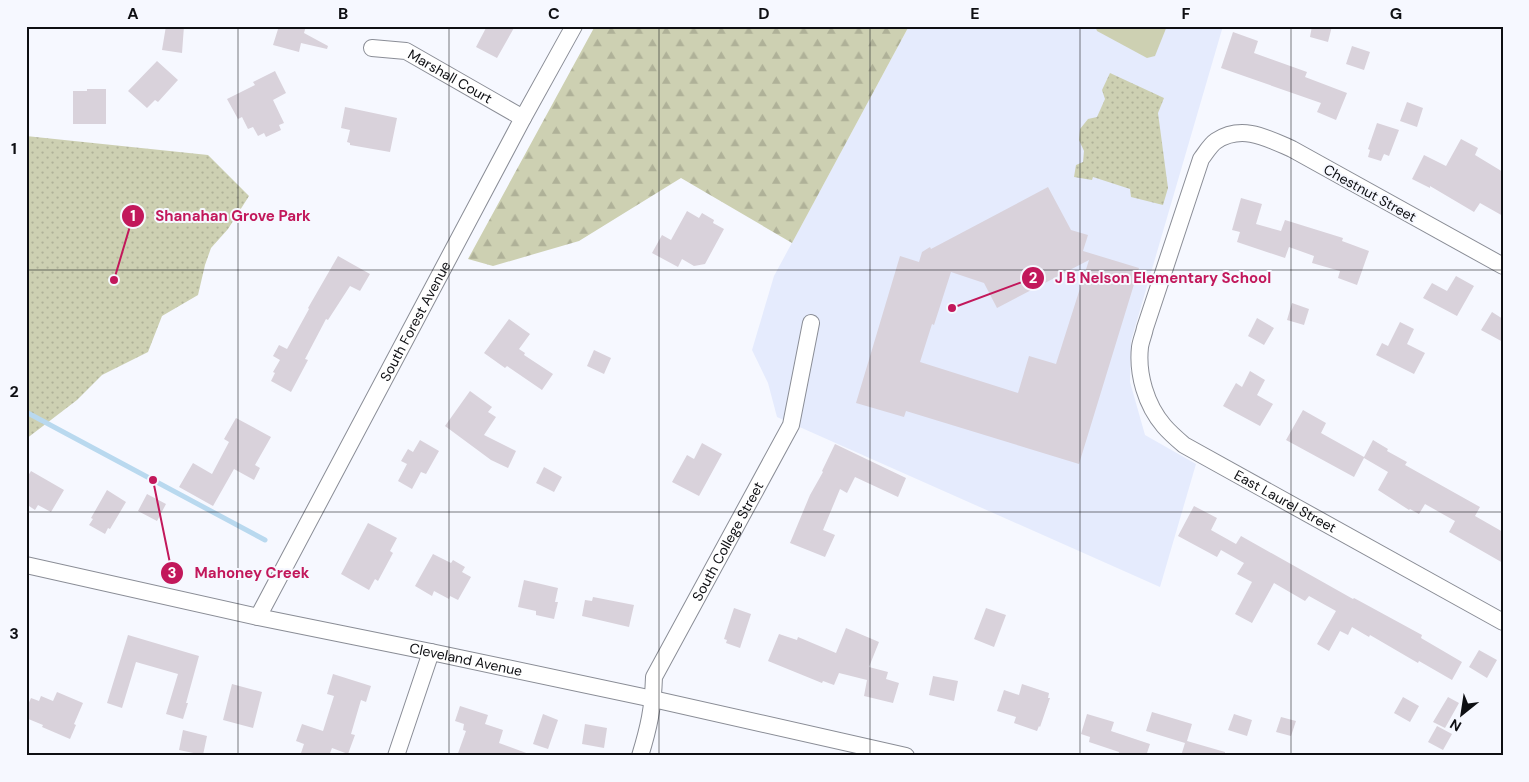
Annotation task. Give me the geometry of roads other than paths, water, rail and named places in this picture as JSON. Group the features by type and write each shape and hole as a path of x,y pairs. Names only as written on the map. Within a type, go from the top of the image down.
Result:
{"street":[{"name":"South Forest Avenue","path":"258,617 523,118 574,26"},
{"name":"Marshall Court","path":"372,48 406,52 523,118"},
{"name":"Chestnut Street","path":"1233,134 1258,134 1292,149 1503,266"},
{"name":"East Laurel Street","path":"1233,134 1215,142 1201,159 1145,328 1140,346 1140,364 1142,384 1151,406 1164,426 1184,445 1503,622"},
{"name":"South College Street","path":"640,756 649,727 654,699 654,677 791,425 811,323"},
{"name":"Cleveland Avenue","path":"26,565 258,617 654,699 906,756"},
{"path":"396,756 431,652"}],"waterway":[{"path":"26,412 265,540"}],"place":[{"name":"Shanahan Grove Park","path":"114,280"},
{"name":"J B Nelson Elementary School","path":"952,308"},
{"name":"Mahoney Creek","path":"153,480"}]}
